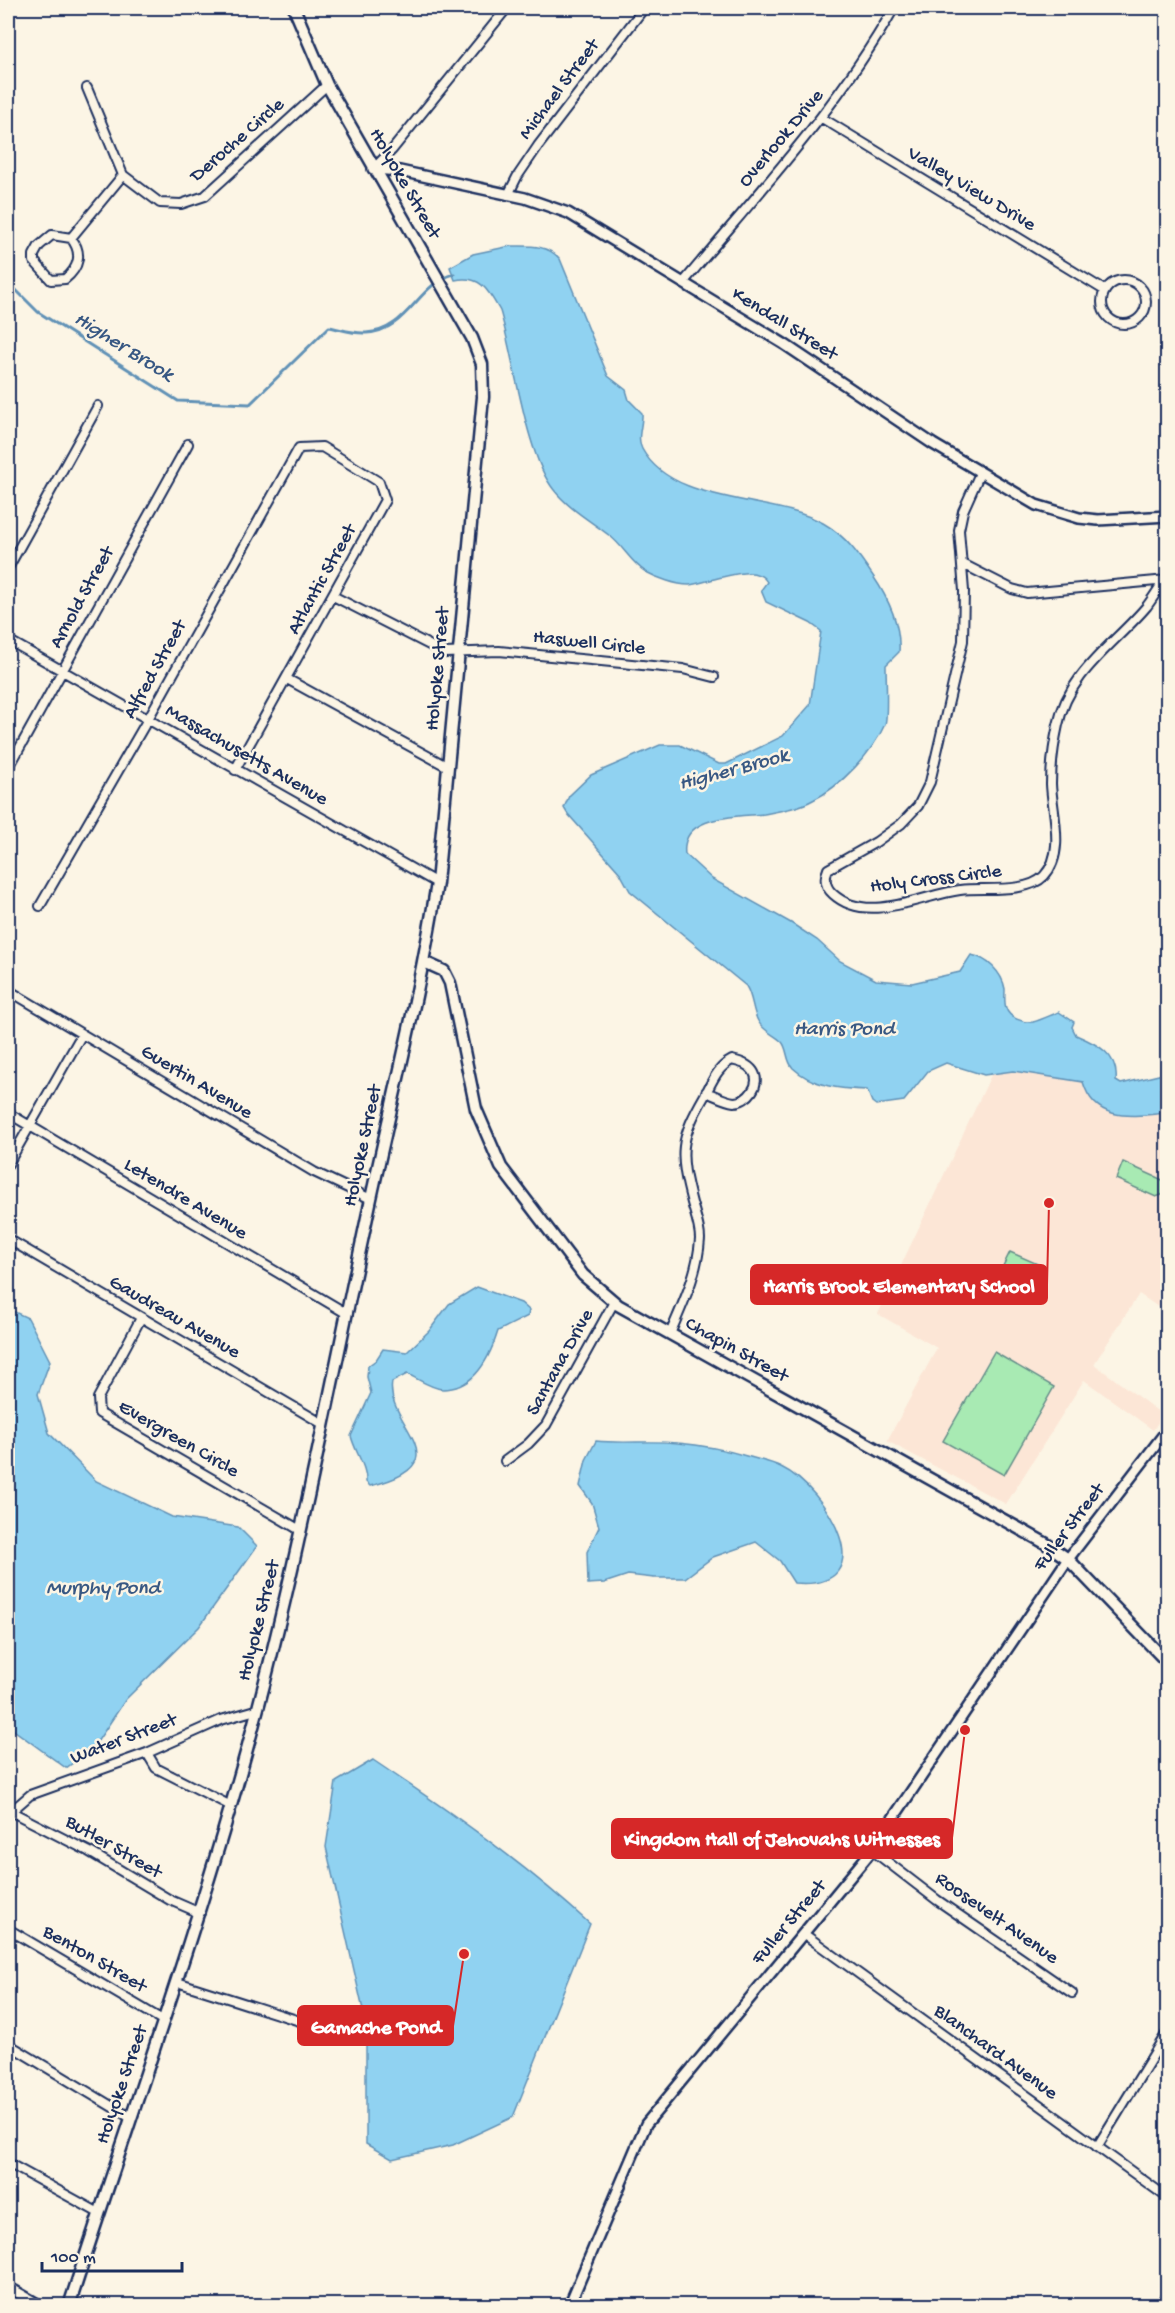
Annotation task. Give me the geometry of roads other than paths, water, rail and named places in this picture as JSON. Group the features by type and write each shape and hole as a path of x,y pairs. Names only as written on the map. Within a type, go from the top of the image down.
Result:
{"main road":[{"name":"Holyoke Street","path":"69,2306 200,1912 256,1710 300,1530 424,962 437,883 483,381 482,364 475,344 435,272 373,169 327,85 294,8"},
{"name":"Chapin Street","path":"424,962 444,971 450,983 476,1109 501,1167 583,1275 614,1302 1045,1543 1068,1559 1167,1663"}],"street":[{"path":"373,169 392,150 507,8"},
{"name":"Michael Street","path":"508,195 538,146 644,8"},
{"name":"Overlook Drive","path":"683,283 822,118 862,61 894,8"},
{"name":"Deroche Circle","path":"123,175 160,203 181,204 205,196 327,85"},
{"path":"71,238 123,175 87,88"},
{"name":"Valley View Drive","path":"822,118 1104,290"},
{"name":"Kendall Street","path":"373,169 400,171 525,198 568,213 784,344 980,473 1036,505 1079,518 1122,521 1167,516"},
{"path":"52,236 71,238 79,252 76,267 62,281 48,279 35,264 33,258 35,252 52,236"},
{"path":"1115,281 1131,282 1145,292 1146,309 1130,324 1112,320 1105,313 1102,303 1104,290 1115,281"},
{"path":"8,568 98,406"},
{"name":"Arnold Street","path":"8,770 188,444"},
{"name":"Atlantic Street","path":"235,770 385,500 379,482 322,447 299,448"},
{"name":"Alfred Street","path":"40,906 148,719 299,448"},
{"name":"Holy Cross Circle","path":"980,473 965,507 959,530 963,564 963,641 927,789 918,806 901,824 826,872 826,883 831,892 854,904 877,908 962,889 1026,886 1045,876 1053,863 1055,850 1052,773 1063,705 1077,680 1147,606 1166,580"},
{"path":"963,564 1012,589 1027,593 1166,580"},
{"name":"Haswell Circle","path":"333,596 445,653 510,652 683,669 714,677"},
{"name":"Massachusetts Avenue","path":"8,640 437,883"},
{"path":"287,679 448,767"},
{"name":"Guertin Avenue","path":"8,990 314,1172 371,1199"},
{"path":"8,1164 82,1034"},
{"path":"670,1334 689,1290 698,1258 700,1235 683,1167 682,1150 689,1122 706,1092 721,1066 732,1060 746,1064 754,1072 757,1081 752,1092 744,1100 733,1102 706,1092"},
{"name":"Letendre Avenue","path":"8,1113 346,1313"},
{"name":"Gaudreau Avenue","path":"8,1239 323,1424"},
{"name":"Santana Drive","path":"505,1461 528,1444 546,1425 614,1302"},
{"name":"Evergreen Circle","path":"141,1318 98,1398 99,1413 300,1530"},
{"name":"Fuller Street","path":"569,2306 646,2124 872,1850 1068,1559 1167,1429"},
{"name":"Water Street","path":"9,1813 30,1795 147,1753 221,1720 256,1710"},
{"path":"147,1753 156,1768 231,1806"},
{"name":"Butler Street","path":"9,1813 88,1851 170,1900 200,1912"},
{"name":"Roosevelt Avenue","path":"872,1850 937,1900 1072,1993"},
{"name":"Benton Street","path":"8,1929 164,2021"},
{"name":"Blanchard Avenue","path":"804,1934 1167,2198"},
{"path":"177,1982 306,2023"},
{"path":"1097,2147 1167,2031"},
{"path":"8,2044 131,2118"},
{"path":"8,2163 99,2213"},
{"path":"8,2287 41,2306"},
{"path":"1160,2306 1167,2292"}],"water":[{"name":"Harris Pond","path":"511,246 544,248 560,259 608,376 626,390 629,400 642,413 640,445 657,467 676,481 700,490 802,514 831,528 851,546 868,568 884,593 896,622 899,652 886,665 885,724 880,735 855,768 834,787 808,803 764,814 727,817 701,825 692,831 686,841 685,854 712,879 791,923 817,940 840,961 876,980 912,983 960,972 971,955 983,959 1001,977 1005,989 1005,1006 1010,1015 1021,1021 1033,1022 1059,1012 1074,1022 1072,1027 1076,1035 1099,1046 1110,1057 1116,1072 1116,1081 1121,1084 1167,1073 1167,1113 1116,1114 1096,1105 1083,1082 1013,1071 984,1075 946,1063 928,1071 904,1101 876,1105 872,1102 867,1090 837,1088 809,1079 793,1068 782,1042 760,1025 746,986 630,891 620,873 567,813 564,808 569,796 591,775 660,745 680,745 719,764 726,764 783,736 810,705 821,631 810,623 766,602 761,590 767,582 761,576 742,573 689,585 667,581 646,572 615,540 573,509 554,490 544,474 528,431 500,311 483,286 471,280 455,280 450,267 473,254"},
{"path":"477,1287 521,1303 529,1310 528,1316 498,1331 486,1361 480,1370 464,1384 454,1388 439,1389 407,1374 392,1382 393,1398 414,1441 417,1454 413,1466 398,1477 370,1486 366,1482 365,1471 351,1436 371,1393 367,1377 368,1366 376,1360 383,1349 407,1352 429,1331 449,1304"},
{"name":"Murphy Pond","path":"8,1309 28,1318 50,1361 38,1394 49,1433 96,1481 172,1517 238,1527 257,1546 199,1627 126,1699 93,1748 66,1768 11,1728 8,1721"},
{"path":"596,1441 668,1442 697,1445 733,1452 781,1467 799,1479 830,1515 840,1536 843,1556 838,1571 822,1581 794,1583 780,1561 756,1542 713,1557 685,1578 628,1575 604,1583 588,1584 587,1552 599,1527 592,1503 580,1486 586,1460"},
{"path":"373,1760 512,1858 590,1924 513,2117 453,2145 392,2159 366,2144 366,2023 326,1847 336,1782"}],"waterway":[{"name":"Higher Brook","path":"8,282 38,312 178,401 250,404 329,327 361,333 380,330 403,316 441,279 454,274"}],"place":[{"name":"Harris Brook Elementary School","path":"1049,1203"},
{"name":"Kingdom Hall of Jehovahs Witnesses","path":"965,1730"},
{"name":"Gamache Pond","path":"464,1954"}]}
